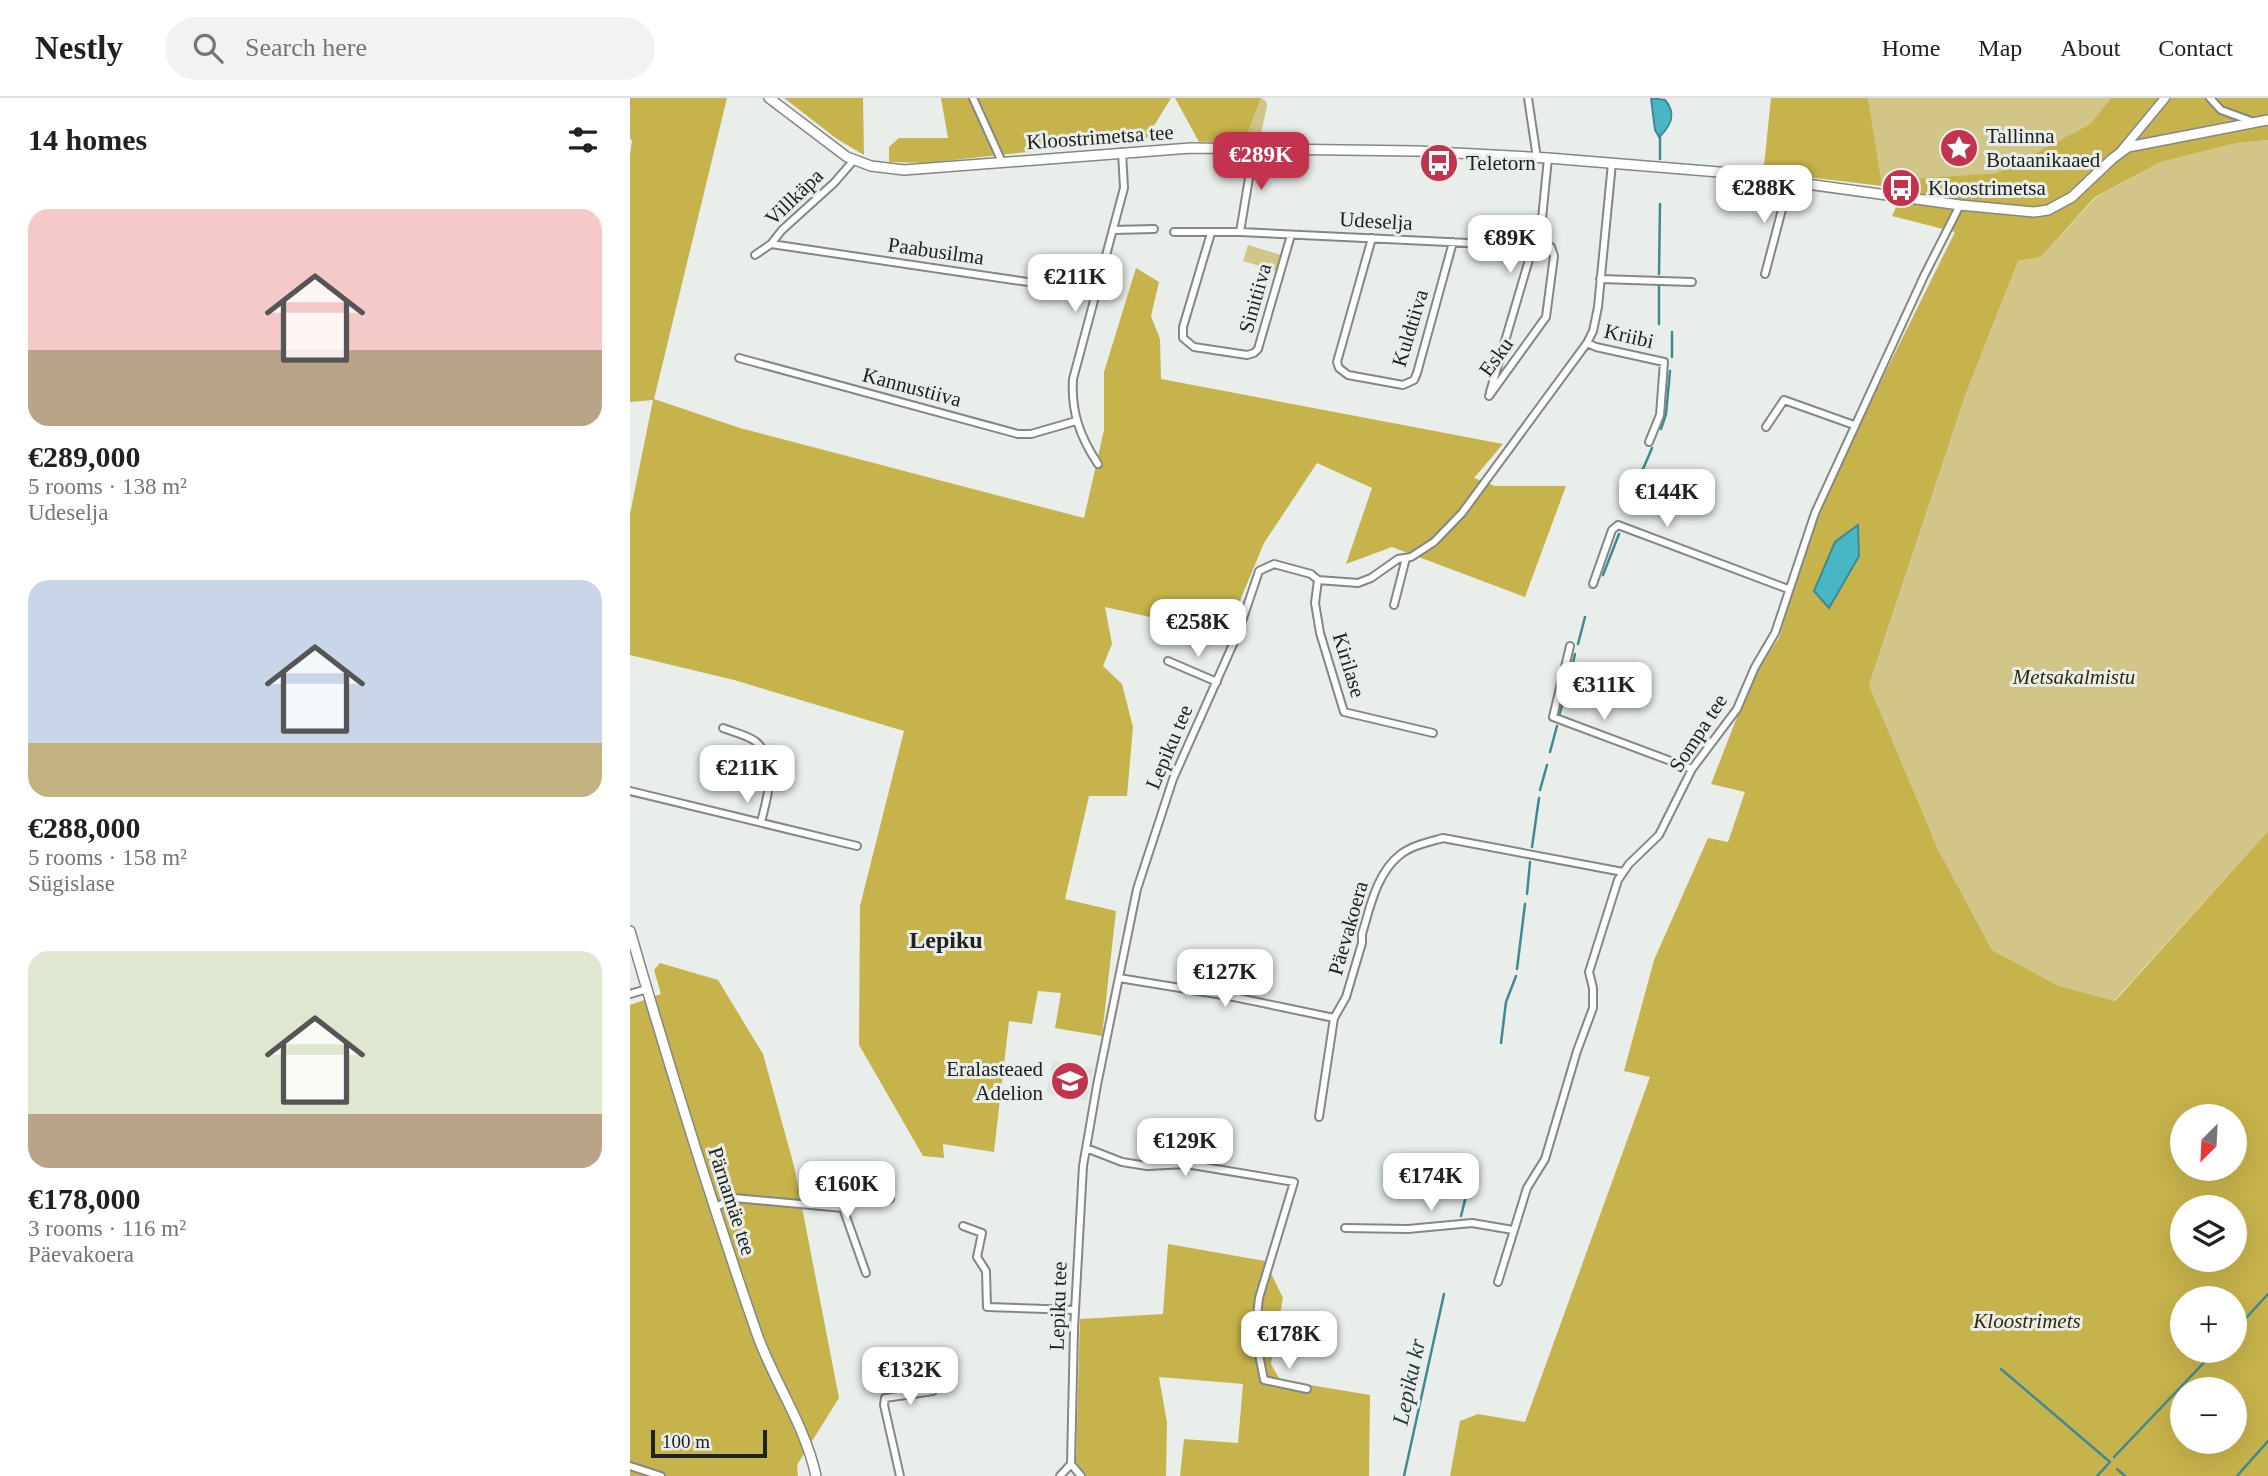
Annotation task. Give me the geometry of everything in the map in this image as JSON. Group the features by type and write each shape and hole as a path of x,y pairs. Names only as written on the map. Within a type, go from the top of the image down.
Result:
{"main road":[{"name":"Kloostrimetsa tee","path":"769,98 826,143 854,160 871,166 904,170 1191,148 1417,151 1548,158 1755,176 1788,183 2010,211 2048,210 2072,197 2122,150 2135,145 2268,120"},
{"name":"Pärnamäe tee","path":"630,931 763,1350 810,1450 816,1476"}],"street":[{"path":"973,98 1002,162"},
{"path":"1528,98 1537,158"},
{"path":"2122,150 2165,98"},
{"path":"2210,98 2221,110 2256,122"},
{"path":"1240,232 1255,147"},
{"path":"1098,464 1085,444 1076,421 1072,398 1073,379 1124,188 1122,152"},
{"name":"Esku","path":"1534,246 1551,247 1554,256 1546,317 1489,396 1534,246 1540,239 1548,158"},
{"name":"Villkäpa","path":"755,255 771,244 854,160"},
{"name":"Lepiku tee","path":"1071,1464 1075,1310 1086,1148 1137,889 1180,760 1238,633 1259,571 1274,564 1311,574 1318,580 1358,583 1371,578 1398,559 1406,558 1434,542 1462,513 1587,343 1595,321 1612,163"},
{"path":"1765,274 1788,183"},
{"name":"Sompa tee","path":"1498,1282 1527,1188 1545,1159 1577,1051 1593,1008 1593,988 1589,972 1611,895 1623,872 1659,835 1692,769 1737,709 1755,667 1775,633 1815,513 1854,425 1960,205"},
{"path":"1113,230 1154,229"},
{"name":"Udeselja","path":"1174,232 1240,232 1534,246"},
{"name":"Sinitiiva","path":"1211,233 1183,327 1183,338 1194,347 1247,355 1258,349 1291,234"},
{"name":"Kuldtiiva","path":"1372,238 1337,362 1339,368 1348,375 1403,385 1414,380 1417,373 1454,242"},
{"name":"Paabusilma","path":"771,244 1095,292"},
{"path":"1600,279 1692,282"},
{"name":"Kriibi","path":"1587,343 1664,362 1660,415 1649,442"},
{"name":"Kannustiiva","path":"739,358 1018,434 1031,434 1076,421"},
{"path":"1766,427 1784,400 1854,425"},
{"path":"1593,584 1612,530 1618,525 1788,589"},
{"path":"1394,605 1406,558"},
{"name":"Kirilase","path":"1318,580 1315,603 1320,634 1344,712 1433,733"},
{"path":"1570,646 1552,717 1692,769"},
{"path":"1168,661 1217,682"},
{"path":"723,727 754,741 768,762 769,790 761,822"},
{"path":"630,792 858,846"},
{"name":"Päevakoera","path":"1319,1117 1334,1018 1346,997 1363,943 1362,934 1382,876 1399,855 1414,846 1443,838 1623,872"},
{"path":"1119,978 1229,996 1334,1018"},
{"path":"630,994 647,989"},
{"path":"1086,1148 1122,1162 1147,1166 1186,1164 1294,1182 1259,1298 1255,1334 1264,1380 1307,1389"},
{"path":"838,1186 866,1273"},
{"path":"716,1207 734,1198 843,1208"},
{"path":"843,1208 850,1201 861,1198 890,1199"},
{"path":"1345,1228 1408,1228 1472,1223 1513,1230"},
{"path":"963,1226 982,1233 977,1257 986,1271 987,1307 1075,1310"},
{"path":"900,1476 884,1405 885,1398 890,1395 933,1391 935,1386 929,1360"},
{"path":"1060,1476 1071,1464 1081,1476"},
{"path":"630,1466 661,1476"}],"shaded area":[{"name":"Eralasteaed Adelion","path":"1053,1061 1094,1068 1087,1100 1046,1094"}],"green space":[{"path":"630,98 727,98 654,399 740,428 1084,518 1104,430 1104,372 1136,268 1159,282 1151,316 1160,339 1161,379 1503,444 1474,478 1495,486 1566,486 1525,597 1392,547 1346,564 1372,488 1317,463 1264,543 1226,634 1105,607 1112,644 1103,666 1122,684 1133,727 1127,796 1089,796 1065,899 1116,911 1102,1036 1055,1028 1061,993 1038,991 1032,1024 1009,1021 994,1152 943,1144 944,1158 923,1156 859,1045 860,906 904,731 734,680 630,655 630,514 653,400 630,402"},
{"path":"784,98 863,98 864,155 837,139"},
{"path":"941,98 1171,98 1146,139 926,163 889,162 889,147 899,138 948,138"},
{"path":"1175,98 1261,98 1246,138 1199,142"},
{"path":"1261,98 1266,101 1267,106 1260,138 1256,142 1199,142 1246,138"},
{"name":"Kloostrimets","path":"1771,98 1868,98 1881,181 1997,173 2090,124 2111,98 2268,98 2268,140 2237,143 2161,162 2095,197 2041,257 2018,261 1965,396 1869,685 1938,849 1992,950 2059,986 2115,1001 2268,831 2268,1476 1450,1476 1460,1421 1478,1414 1525,1422 1650,1077 1624,1071 1654,960 1708,838 1728,842 1745,792 1711,784 1753,676 1779,638 1811,533 1833,478 1955,232 1892,216 1897,205 1899,188 1766,172 1764,166"},
{"name":"Tallinna Botaanikaaed","path":"1868,98 2111,98 2090,124 1997,173 1880,182"},
{"name":"Metsakalmistu","path":"2268,140 2268,831 2114,1001 2059,986 1992,950 1938,849 1869,685 1965,396 2018,261 2041,257 2096,197 2161,162 2237,143"},
{"path":"1248,245 1281,255 1276,271 1243,261"},
{"path":"660,963 718,980 763,1054 794,1166 839,1398 797,1465 798,1476 630,1476 630,1005 661,994 654,970"},
{"path":"1168,1244 1265,1261 1283,1298 1271,1364 1280,1380 1370,1395 1369,1476 1180,1476 1184,1439 1238,1443 1243,1384 1159,1377 1167,1423 1166,1476 1086,1476 1076,1462 1080,1319 1163,1314"}],"water":[{"path":"1651,98 1665,100 1671,110 1667,129 1659,137 1655,130"},
{"path":"1858,525 1859,556 1829,608 1814,591 1835,542"}],"waterway":[{"name":"Lepiku kr","path":"1660,135 1660,159"},
{"name":"Lepiku kr","path":"1659,274 1660,204"},
{"name":"Lepiku kr","path":"1659,286 1659,324"},
{"name":"Lepiku kr","path":"1672,332 1672,357"},
{"name":"Lepiku kr","path":"1661,429 1666,414 1670,371"},
{"name":"Lepiku kr","path":"1633,479 1643,469 1652,448"},
{"name":"Lepiku kr","path":"1603,575 1619,534"},
{"name":"Lepiku kr","path":"1578,644 1585,617"},
{"name":"Lepiku kr","path":"1570,675 1575,654"},
{"name":"Lepiku kr","path":"1559,716 1568,685"},
{"name":"Lepiku kr","path":"1550,752 1557,726"},
{"name":"Lepiku kr","path":"1540,790 1547,765"},
{"name":"Lepiku kr","path":"1532,847 1539,798"},
{"name":"Lepiku kr","path":"1527,894 1530,862"},
{"name":"Lepiku kr","path":"1517,969 1525,904"},
{"name":"Lepiku kr","path":"1501,1043 1506,1002 1516,976"},
{"name":"Lepiku kr","path":"1461,1216 1472,1172"},
{"name":"Lepiku kr","path":"1404,1476 1444,1294"},
{"path":"2247,1317 2268,1294"},
{"path":"2114,1457 2204,1363"},
{"path":"2001,1369 2110,1462 2097,1476"},
{"path":"2237,1476 2268,1441"},
{"path":"2117,1469 2125,1476"}],"place":[{"name":"Tallinna Botaanikaaed","path":"1959,148"},
{"name":"Teletorn","path":"1439,163"},
{"name":"Kloostrimetsa","path":"1901,188"},
{"name":"Eralasteaed Adelion","path":"1070,1081"}],"district":[{"name":"Lepiku","path":"946,940"}]}
